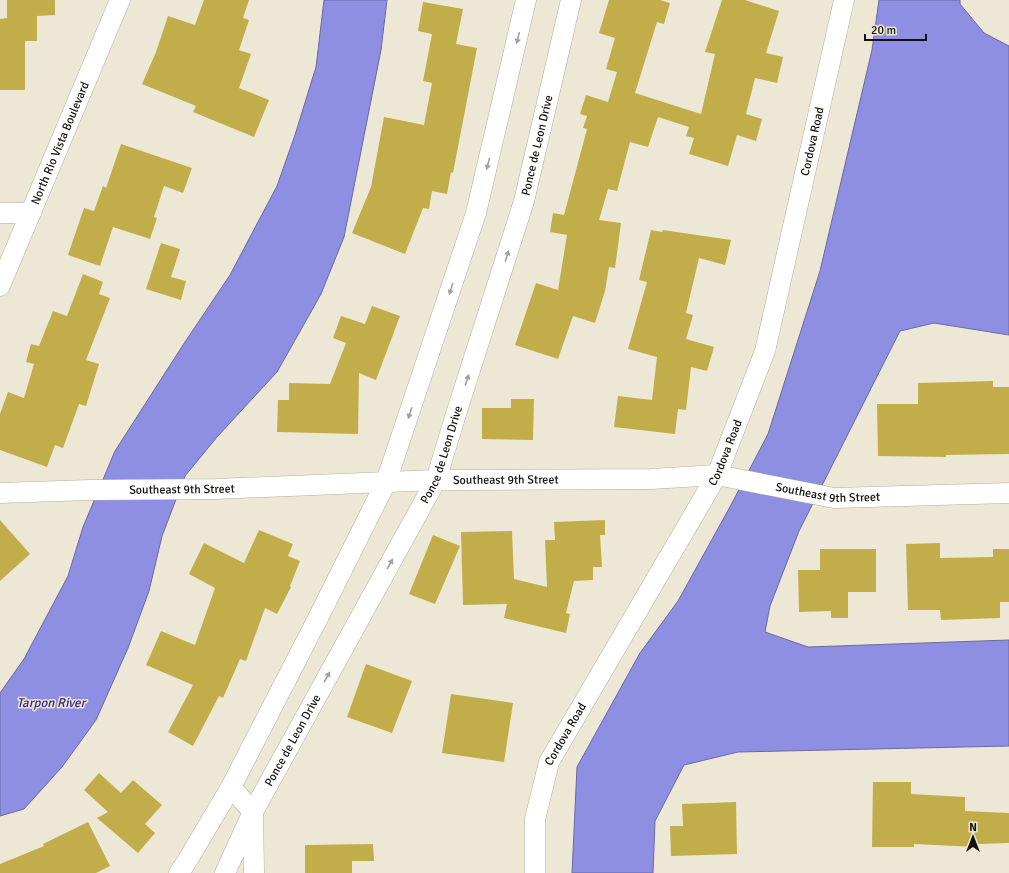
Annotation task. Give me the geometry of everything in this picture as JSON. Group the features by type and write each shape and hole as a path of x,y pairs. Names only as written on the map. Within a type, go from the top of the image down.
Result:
{"street":[{"name":"North Rio Vista Boulevard","path":"0,286 120,0"},
{"path":"179,873 231,787 386,482 476,213 526,0"},
{"name":"Ponce de Leon Drive","path":"224,873 253,812 436,480 524,201 572,0"},
{"name":"Cordova Road","path":"535,873 535,819 549,762 717,475 765,351 844,0"},
{"path":"0,213 31,213"},
{"name":"Southeast 9th Street","path":"0,493 90,490 216,489 436,480 651,479 717,475 834,498 1009,493"},
{"path":"231,787 253,812 254,873"}],"water":[{"name":"Tarpon River","path":"324,0 387,0 381,50 344,237 321,294 277,372 217,437 185,476 162,536 149,591 128,648 96,720 62,767 24,809 0,816 0,693 24,659 68,576 83,527 115,451 230,275 277,186 295,135 316,67"},
{"path":"879,0 960,0 960,4 984,33 1009,46 1009,335 934,323 900,331 799,531 770,606 765,632 808,647 1009,640 1009,746 738,752 684,765 655,821 653,873 572,873 577,767 640,653 678,601 768,434 820,271 872,50"}],"building":[{"path":"7,0 55,0 55,15 37,16 37,41 25,41 25,90 0,90 0,19 7,18"},
{"path":"204,0 249,0 243,18 249,20 239,50 251,54 239,88 269,100 254,137 193,112 196,106 142,84 156,52 168,16 195,25"},
{"path":"609,0 660,0 670,3 664,24 657,22 635,93 701,114 715,54 705,52 722,0 745,0 779,11 766,53 783,57 777,83 755,78 746,114 762,119 756,141 737,135 728,166 689,154 694,138 686,136 689,127 658,117 648,147 630,142 617,191 608,189 599,220 621,223 615,268 609,267 605,291 595,323 573,316 558,359 515,345 536,283 558,290 567,235 550,232 553,213 564,215 587,129 583,128 587,116 580,114 586,95 608,102 617,72 606,69 615,38 599,33"},
{"path":"423,2 463,9 456,44 477,48 453,173 451,172 447,194 432,191 429,209 423,208 405,254 352,233 371,187 384,117 424,125 432,83 423,81 432,34 418,31"},
{"path":"121,144 192,168 183,193 164,186 154,217 157,218 150,239 113,227 100,266 68,255 84,208 94,211 103,186 106,188"},
{"path":"651,230 662,232 663,230 731,240 725,265 699,258 686,313 693,315 686,339 714,347 707,371 691,367 686,410 678,409 675,434 614,427 618,396 652,400 657,357 628,349 647,282 639,280"},
{"path":"161,243 180,249 171,277 186,281 181,300 146,289"},
{"path":"83,274 103,282 99,294 110,298 86,360 99,364 86,406 79,404 63,448 55,445 47,467 0,450 0,414 8,392 24,398 34,364 26,362 31,344 39,346 53,311 67,316"},
{"path":"372,306 400,316 376,380 359,373 358,434 277,432 278,400 289,400 289,383 330,384 346,343 333,338 341,316 365,324"},
{"path":"993,381 993,387 1009,387 1009,454 946,455 946,457 878,456 877,404 918,404 918,383"},
{"path":"511,399 534,399 533,440 482,439 482,408 511,408"},
{"path":"0,520 30,554 0,581"},
{"path":"605,520 605,535 600,535 602,567 593,567 593,580 574,581 566,613 570,614 566,633 504,618 507,604 463,605 461,532 512,531 514,579 547,587 545,540 555,540 554,522"},
{"path":"259,530 293,544 288,556 300,561 290,586 291,587 277,614 265,608 246,661 240,659 223,698 219,696 193,746 168,732 193,685 146,665 161,631 195,645 215,588 189,574 204,543 244,563"},
{"path":"433,535 460,546 435,604 409,594"},
{"path":"940,543 940,558 993,557 993,549 1009,549 1009,602 1000,602 1000,618 941,620 940,610 908,610 906,544"},
{"path":"820,549 876,549 876,592 848,592 848,618 831,618 831,611 799,612 798,570 820,570"},
{"path":"366,664 412,681 392,733 347,717"},
{"path":"451,694 513,703 504,762 442,753"},
{"path":"99,773 121,793 133,780 162,805 145,824 155,833 138,853 97,818 108,812 84,790"},
{"path":"873,782 911,782 911,794 965,797 965,811 1009,813 1009,843 976,844 976,847 914,844 914,847 872,847"},
{"path":"736,802 737,854 671,856 670,826 683,826 682,804"},
{"path":"88,822 110,866 96,873 0,873 0,864 44,846 43,844"},
{"path":"373,844 374,861 352,861 352,873 305,873 305,845"}]}
